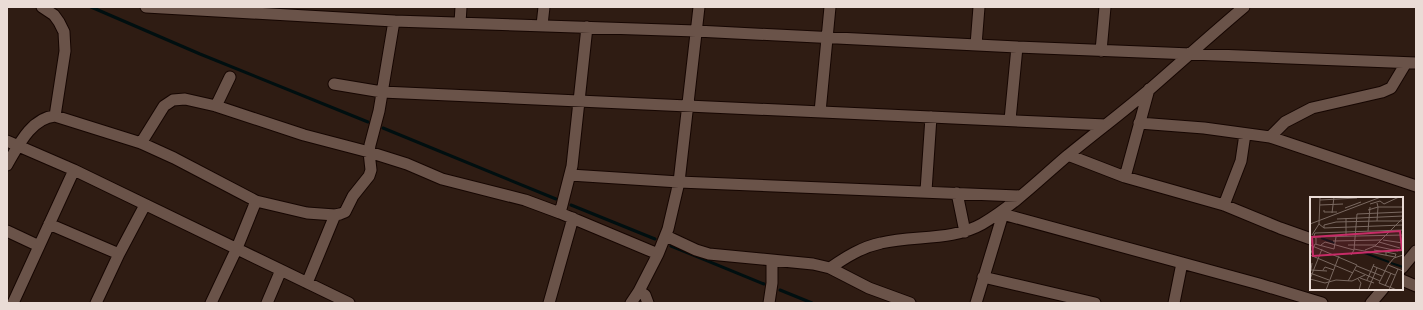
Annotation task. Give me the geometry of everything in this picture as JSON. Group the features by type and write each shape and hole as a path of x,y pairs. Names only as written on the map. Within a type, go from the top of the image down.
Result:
{"street":[{"path":"42,7 54,15 64,32 65,51 55,116"},
{"path":"146,7 302,12 394,21 696,31 1101,51 1411,63"},
{"path":"460,22 461,7"},
{"path":"542,26 544,7"},
{"path":"631,303 658,254 666,236 679,182 699,7"},
{"path":"820,112 830,7"},
{"path":"976,45 980,7"},
{"path":"1101,51 1105,7"},
{"path":"830,268 864,248 881,243 965,232 982,225 1001,214 1068,155 1149,90 1244,7"},
{"path":"7,165 18,145 37,122 47,117 55,116 141,142 256,201 307,213 335,215 345,212 353,196 369,176 371,170 369,152 382,92 394,21"},
{"path":"560,213 570,175 587,27"},
{"path":"1010,120 1017,47"},
{"path":"1270,137 1285,122 1312,108 1382,92 1391,88 1411,63"},
{"path":"216,106 230,77"},
{"path":"334,84 382,92 1106,125"},
{"path":"1125,177 1149,90"},
{"path":"141,142 164,106 173,100 197,101 297,133 369,152 407,164 442,179 518,198 573,218 658,254"},
{"path":"926,192 931,116"},
{"path":"1139,123 1204,128 1270,137 1416,186"},
{"path":"1224,205 1241,161 1245,134"},
{"path":"7,141 74,170 237,248 307,283 333,300 349,303"},
{"path":"1068,155 1125,177 1224,205 1310,239"},
{"path":"13,303 74,170"},
{"path":"570,175 679,182 1020,196"},
{"path":"957,193 965,232"},
{"path":"211,303 237,248 256,201"},
{"path":"96,303 119,254 145,205"},
{"path":"1001,214 1322,303"},
{"path":"976,303 1001,214"},
{"path":"307,283 335,215"},
{"path":"549,303 573,218"},
{"path":"49,224 119,254"},
{"path":"7,231 39,246"},
{"path":"666,236 696,250 710,254 798,262 830,268 868,288 910,303"},
{"path":"1403,267 1416,251"},
{"path":"769,303 772,283 772,260"},
{"path":"1174,303 1182,263"},
{"path":"267,303 282,270"},
{"path":"983,277 1095,303"},
{"path":"1403,280 1416,286"},
{"path":"639,290 645,295 648,303"},
{"path":"1371,303 1382,290"}],"waterway":[{"path":"91,7 200,54 368,122"},
{"path":"383,128 556,199"},
{"path":"571,205 655,239"},
{"path":"671,246 764,284"},
{"path":"780,290 812,303"}]}
